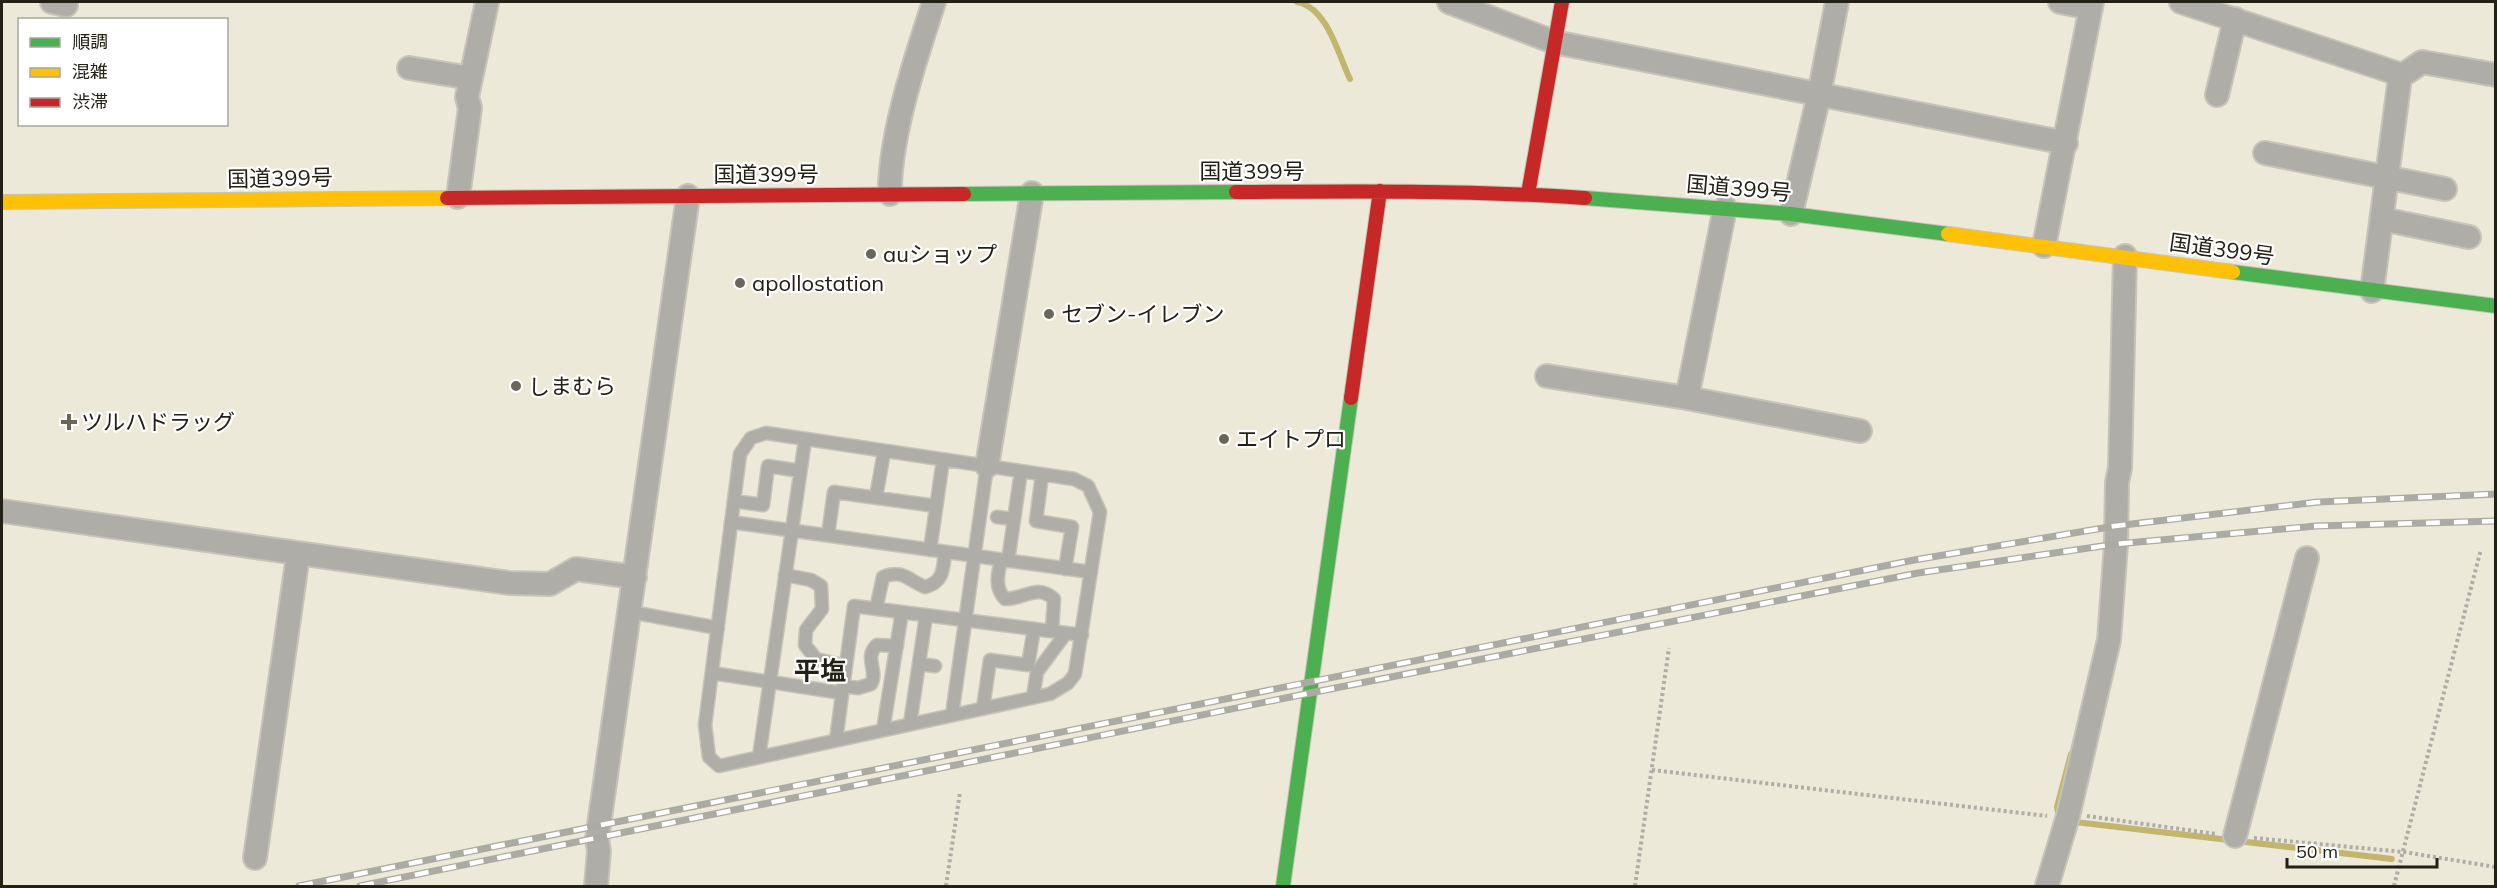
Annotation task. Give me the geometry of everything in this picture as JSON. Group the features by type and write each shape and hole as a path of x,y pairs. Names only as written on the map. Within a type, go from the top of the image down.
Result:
{"main road":[{"path":"1528,194 1562,2"},
{"name":"国道399号","path":"2,201 1380,191 1528,194 1791,214 2496,306"},
{"path":"1283,886 1380,191"}],"street":[{"path":"458,197 470,108 467,97 487,2"},
{"path":"890,194 892,160 915,64 934,2"},
{"path":"1449,2 1554,42 2066,143"},
{"path":"1791,214 1820,95 1837,2"},
{"path":"2044,246 2092,5 2060,2"},
{"path":"2181,2 2396,73 2400,77"},
{"path":"2217,95 2235,20"},
{"path":"2372,291 2400,77 2422,62 2496,75"},
{"path":"409,68 471,78"},
{"path":"2265,153 2445,189"},
{"path":"987,466 1032,193"},
{"path":"596,886 599,850 597,839 631,612 688,196"},
{"path":"1687,398 1725,208"},
{"path":"2382,219 2469,237"},
{"path":"2047,886 2068,816 2109,640 2116,544 2117,483 2120,468 2125,256"},
{"path":"1547,376 1687,398 1860,431"},
{"path":"2,511 298,555 532,586 550,584 576,569 635,577"},
{"path":"255,858 298,555"},
{"path":"2235,836 2307,558"}],"lane":[{"path":"766,433 943,460 1074,479 1088,486 1100,512 1075,674 1068,683 1050,693 719,766 709,757 705,725 740,454 751,438 766,433"},
{"path":"759,757 805,440"},
{"path":"876,497 884,452"},
{"path":"930,550 943,460"},
{"path":"734,501 763,505 768,466 800,471"},
{"path":"952,715 987,466"},
{"path":"1021,471 1014,519 997,582 1000,593 1005,599 1015,599 1032,591 1047,593 1054,599 1052,632"},
{"path":"1042,474 1036,521 1072,527 1065,568"},
{"path":"828,535 834,492 936,506"},
{"path":"997,517 1014,519"},
{"path":"731,522 1091,572"},
{"path":"876,609 883,577 897,573 911,577 925,587 934,584 941,579 945,552"},
{"path":"785,574 811,580 821,586 822,609 806,630 806,645 816,659 846,666"},
{"path":"836,740 854,606 1082,635"},
{"path":"631,612 718,628"},
{"path":"883,730 902,612"},
{"path":"910,724 926,616"},
{"path":"983,708 990,660 1028,665 1034,629"},
{"path":"1033,697 1037,672 1066,633"},
{"path":"712,673 770,682 843,689 858,688 871,684 874,673 870,658 877,645 897,646"},
{"path":"919,664 935,666"}],"path":[{"path":"2394,886 2481,549"},
{"path":"1635,886 1669,648"},
{"path":"946,886 960,792"}],"waterway":[{"path":"1297,2 1307,6 1324,22 1350,79"},
{"path":"2059,817 2057,807 2071,754"},
{"path":"2075,822 2392,859"}],"railway":[{"path":"299,886 1914,560 2115,526 2318,502 2496,494"},
{"path":"360,886 1310,693 1918,573 2116,544 2316,526 2496,521"}],"traffic: fast":[{"path":"964,194 1236,192"},
{"path":"1585,198 1791,214 1948,234"},
{"path":"2233,272 2496,306"},
{"path":"1283,886 1351,398"}],"traffic: slow":[{"path":"2,202 447,198"},
{"path":"1948,234 2233,272"}],"traffic: jam":[{"path":"1528,194 1562,2"},
{"path":"1351,398 1380,191"},
{"path":"1236,192 1454,192 1585,198"},
{"path":"447,198 964,194"}],"place":[{"name":"auショップ","path":"871,254"},
{"name":"apollostation","path":"740,283"},
{"name":"セブン-イレブン","path":"1049,314"},
{"name":"しまむら","path":"516,386"},
{"name":"ツルハドラッグ","path":"69,422"},
{"name":"エイトプロ","path":"1224,439"}],"district":[{"name":"平塩","path":"820,671"}]}
